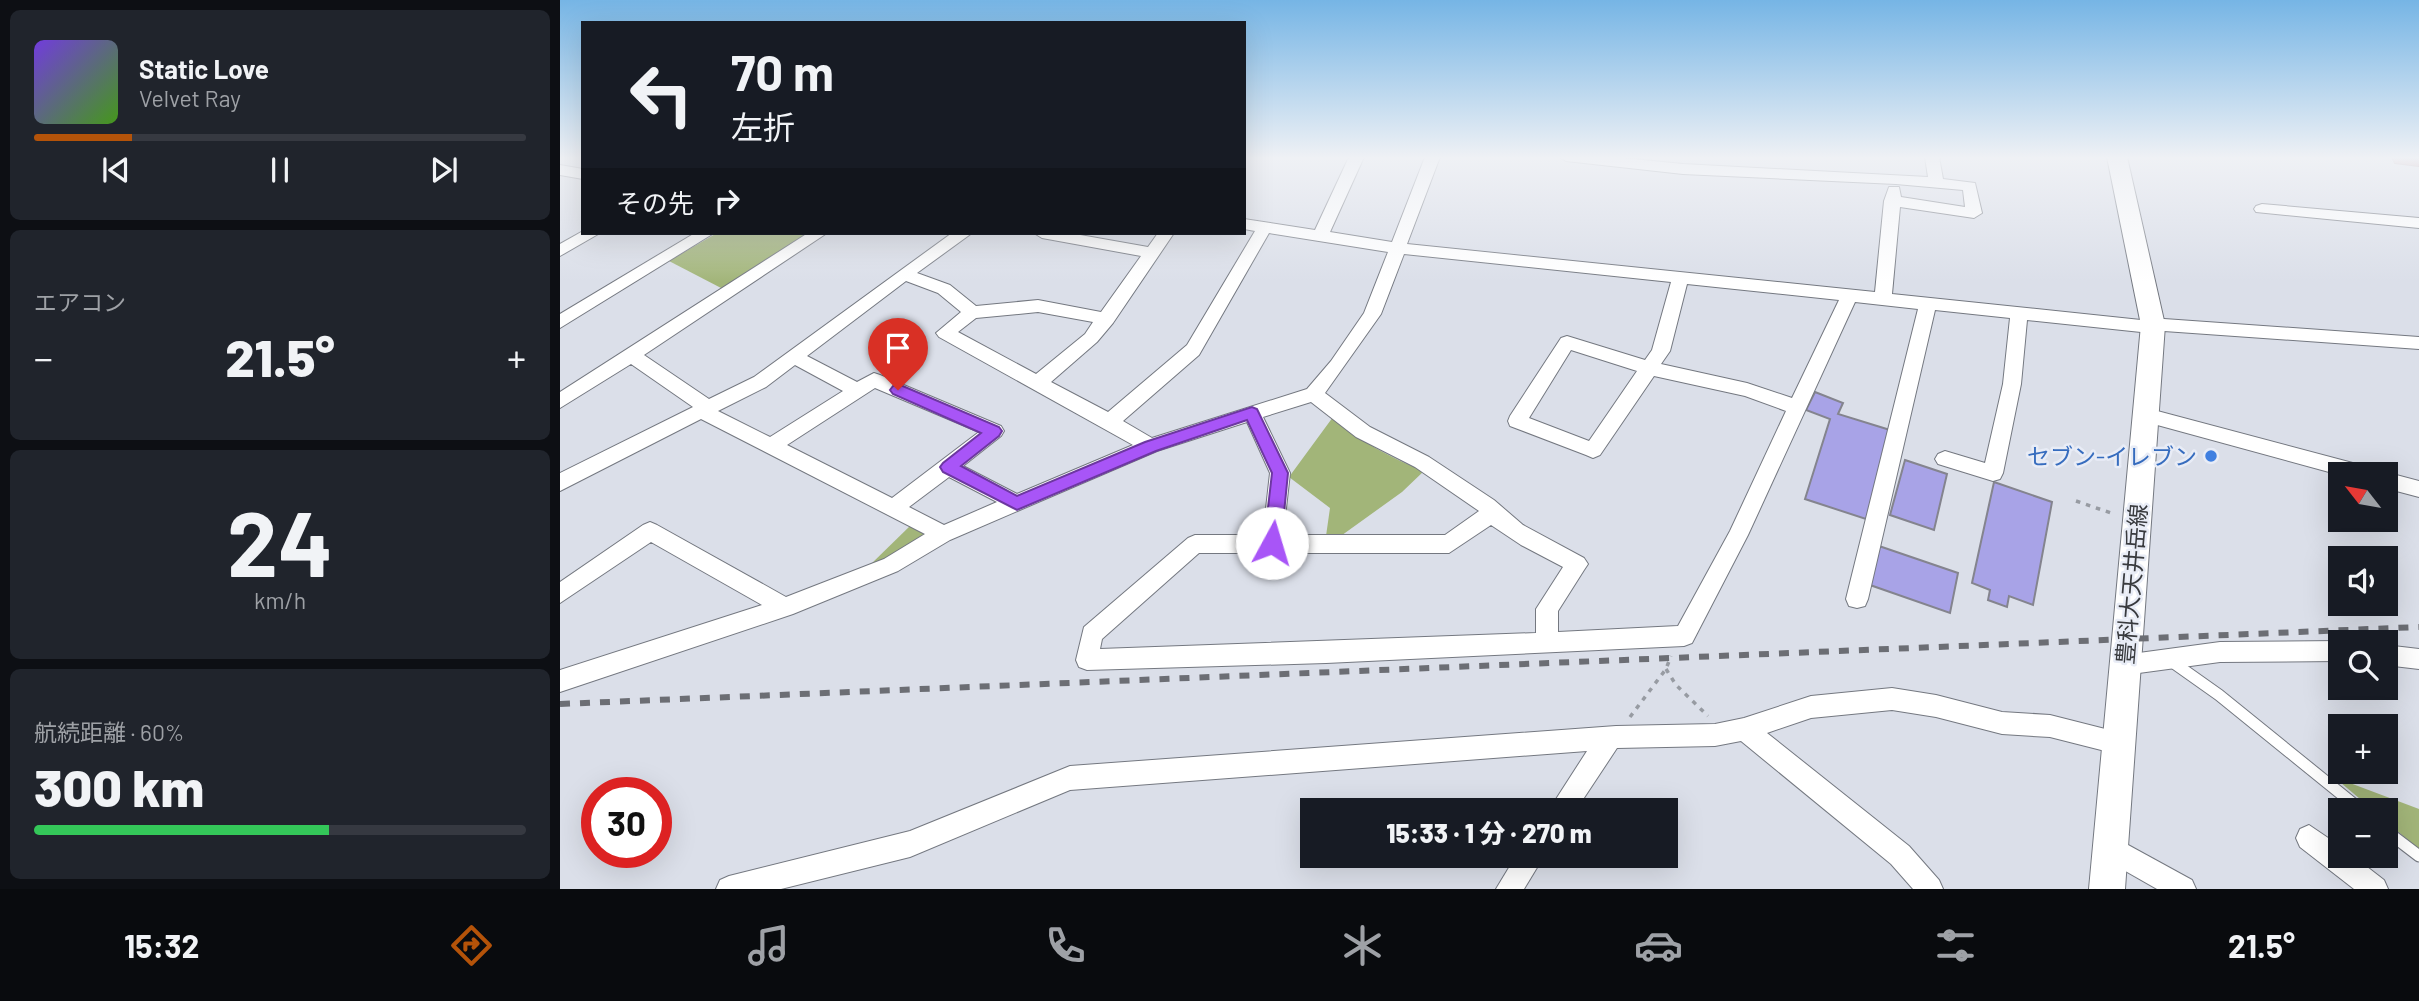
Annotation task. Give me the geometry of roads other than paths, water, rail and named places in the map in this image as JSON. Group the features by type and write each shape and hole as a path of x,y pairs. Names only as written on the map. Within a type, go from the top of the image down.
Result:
{"main road":[{"name":"豊科大天井岳線","path":"2107,889 2108,847 2153,325 2126,198"}],"street":[{"path":"1321,235 1338,198"},
{"path":"560,681 785,607 891,565 943,534 1150,446 1314,394 1337,366 1372,314 1417,198"},
{"path":"1883,299 1892,201 1973,213 1971,198"},
{"path":"2262,209 2419,223"},
{"path":"1246,224 1398,248 2019,314 2141,326 2419,343"},
{"path":"1110,421 1193,350 1265,227"},
{"path":"565,245 588,235"},
{"path":"560,322 703,235"},
{"path":"560,401 816,235"},
{"path":"560,483 586,467 760,382 796,358 947,242 960,235"},
{"path":"1053,235 1152,253"},
{"path":"1036,384 1078,351 1107,319 1165,235"},
{"path":"904,275 944,289 972,312"},
{"path":"1681,277 1661,351 1648,368 1593,450 1517,421 1567,342 1648,368 1747,390 1799,408"},
{"path":"1492,513 1449,544 1195,544 1092,634 1087,660 1326,653 1684,636 1738,534 1849,296"},
{"path":"1857,599 1928,304"},
{"path":"1107,319 1038,306 972,312 945,333 1036,384 1110,421 1150,446"},
{"path":"1945,459 1993,473 2012,384 2019,314"},
{"path":"631,355 703,404 702,411"},
{"path":"796,358 858,390"},
{"path":"772,445 874,380 994,431 894,508"},
{"path":"1314,394 1363,432 1422,462 1487,506 1492,513 1577,564 1547,609 1547,641"},
{"path":"702,411 943,534"},
{"path":"1252,413 1280,473 1272,543"},
{"path":"2146,415 2328,464"},
{"path":"948,467 1017,503"},
{"path":"2398,483 2419,489"},
{"path":"560,594 650,531 785,607"},
{"path":"2124,665 2220,652 2328,651"},
{"path":"2398,658 2419,663"},
{"path":"729,889 909,844 1070,778 1613,737 1735,731 1811,707 1892,699 1936,706 2002,723 2050,726 2117,743"},
{"path":"1735,731 1900,855 1930,889"},
{"path":"1570,798 1613,737"},
{"path":"2309,838 2375,889"},
{"path":"2108,847 2183,889"},
{"path":"1509,889 1523,868"}],"lane":[{"path":"2167,659 2218,695 2346,798"},
{"path":"2398,840 2419,856"}],"railway":[{"path":"560,704 2419,627"}],"place":[{"name":"セブン-イレブン","path":"2211,456"}]}
